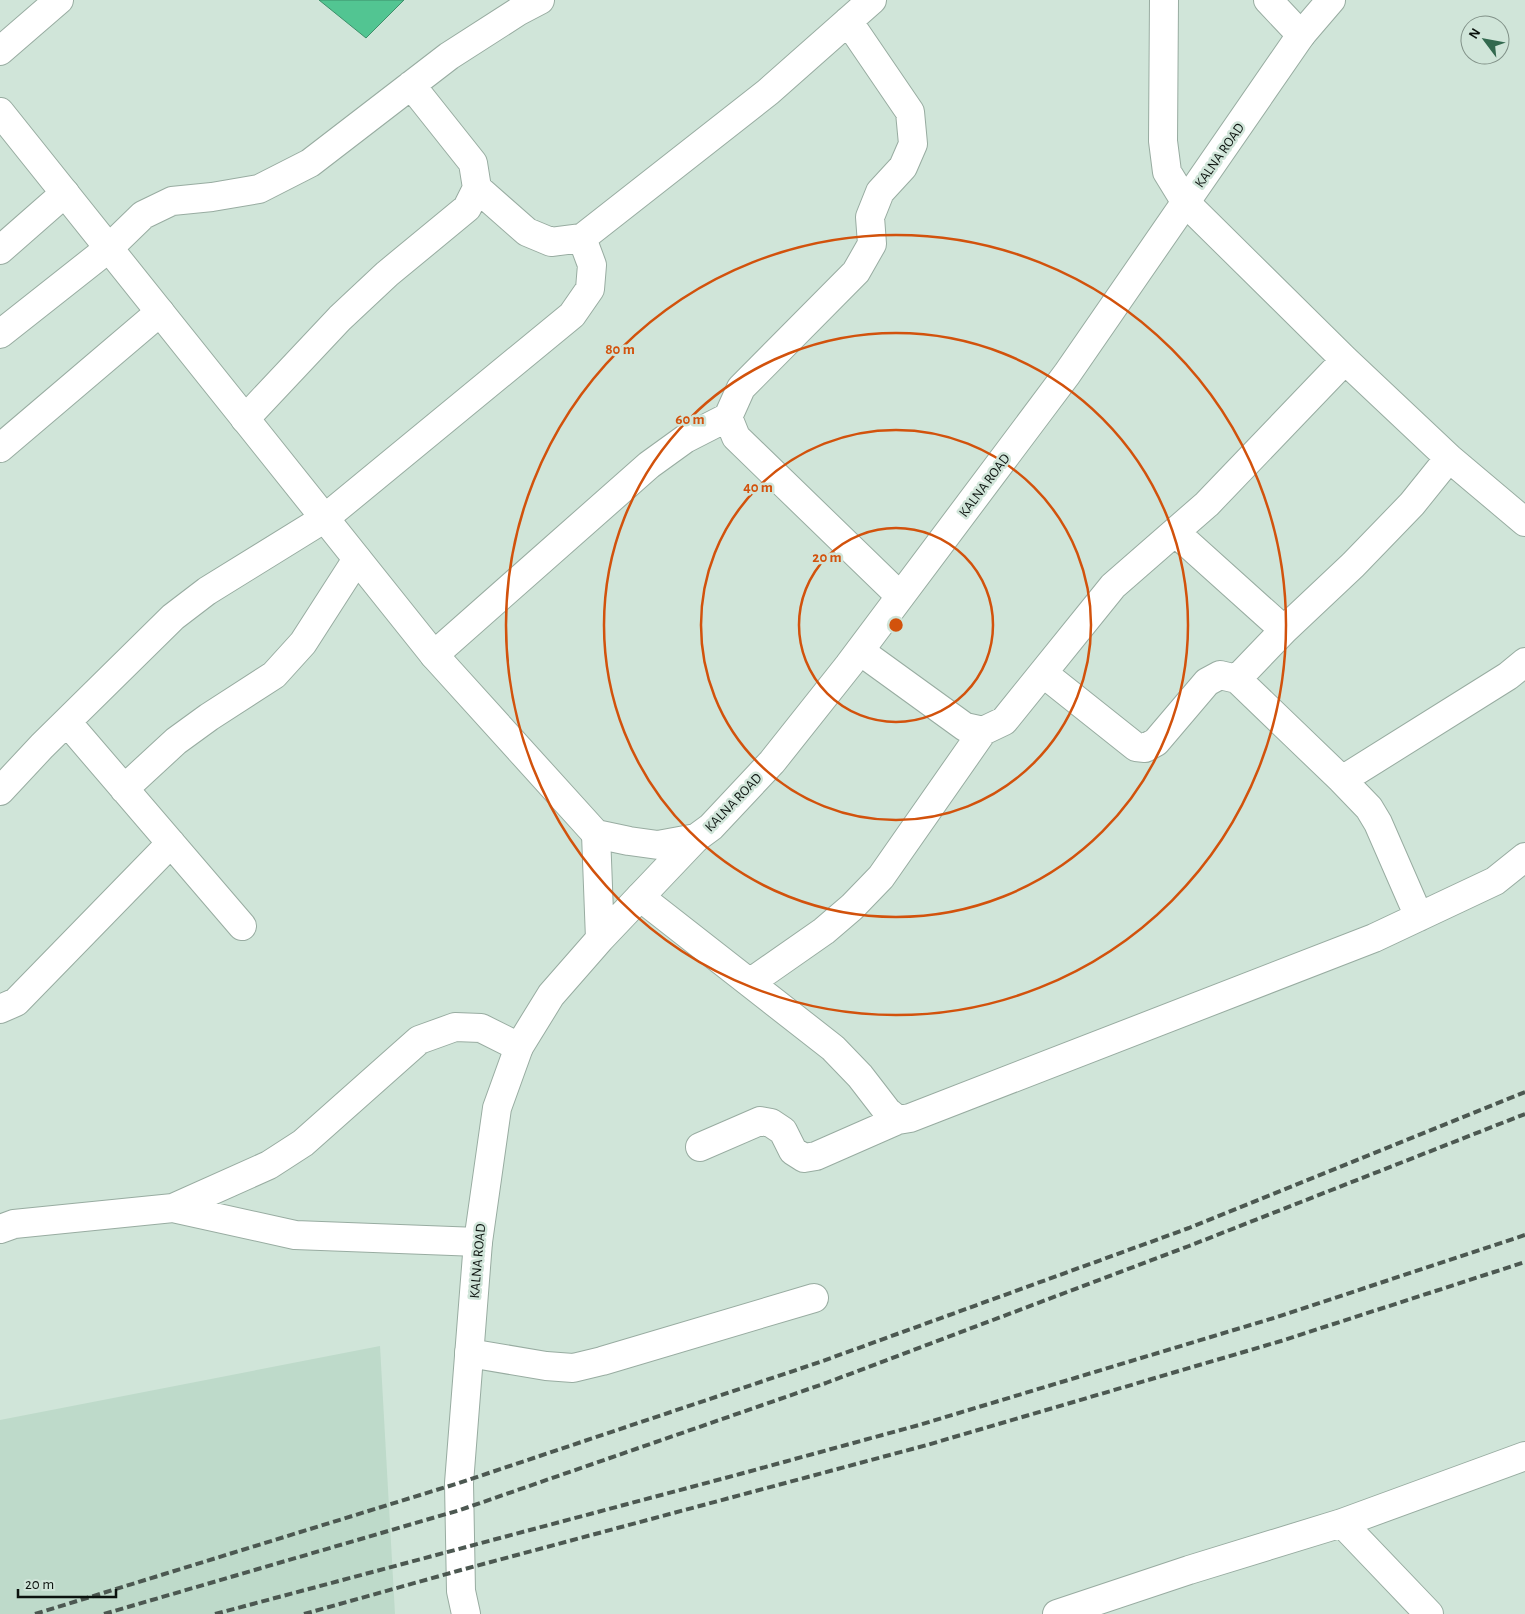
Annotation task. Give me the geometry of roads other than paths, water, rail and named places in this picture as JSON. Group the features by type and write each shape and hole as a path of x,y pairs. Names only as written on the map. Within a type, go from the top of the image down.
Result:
{"street":[{"path":"0,51 59,0"},
{"path":"0,334 109,248 143,215 172,201 212,197 259,188 310,163 449,56 519,11 540,0"},
{"path":"477,188 527,232 551,242 582,238 768,92 872,0"},
{"path":"1164,0 1163,141 1167,172 1186,203 1345,360 1449,458 1525,522"},
{"path":"1268,0 1301,35"},
{"name":"KALNA ROAD","path":"466,1614 461,1591 460,1483 478,1242 498,1108 519,1047 551,995 640,896 696,838 711,827 772,762 860,651 1067,374 1301,35 1331,0"},
{"path":"434,655 649,466 685,439 728,418 742,388 856,272 872,244 870,217 880,192 903,167 913,144 910,112 848,21"},
{"path":"245,419 347,312 387,274 467,208 477,188 473,163 411,85"},
{"path":"3,122 65,193 434,655 596,834 658,845 696,838"},
{"path":"0,250 65,193"},
{"path":"0,792 173,616 207,591 325,518 572,316 590,289 592,265 582,238"},
{"path":"0,448 160,312"},
{"path":"751,982 824,931 852,908 881,877 983,731 1004,721 1113,586 1207,504 1345,360"},
{"path":"728,418 736,437 900,596"},
{"path":"1237,679 1412,504 1449,458"},
{"path":"1175,532 1284,630"},
{"path":"124,789 176,741 274,675 303,642 357,559"},
{"path":"860,651 965,726 983,731"},
{"path":"1342,780 1508,676 1525,662"},
{"path":"1043,673 1136,747 1145,748 1156,742 1208,682 1220,675 1237,679 1369,808 1378,823 1419,917"},
{"path":"67,722 242,926"},
{"path":"596,834 600,939"},
{"path":"0,1009 16,1002 171,843"},
{"path":"700,1147 760,1120 772,1123 783,1132 793,1151 804,1158 816,1156 898,1120 910,1118 1365,942 1496,881 1525,857"},
{"path":"640,896 834,1048 860,1076 887,1111 898,1120"},
{"path":"173,1208 269,1165 303,1143 420,1040 455,1027 481,1028 519,1047"},
{"path":"0,1229 14,1224 173,1208 295,1235 478,1242"},
{"path":"470,1353 546,1366 573,1368 814,1298"},
{"path":"1057,1614 1188,1570 1342,1523 1525,1456"},
{"path":"1342,1523 1429,1614"}],"railway":[{"path":"35,1614 459,1483 820,1362 1189,1228 1525,1092"},
{"path":"104,1614 460,1510 826,1383 1189,1246 1525,1114"},
{"path":"215,1614 919,1425 1277,1317 1525,1235"},
{"path":"304,1614 927,1445 1281,1341 1525,1262"}]}
